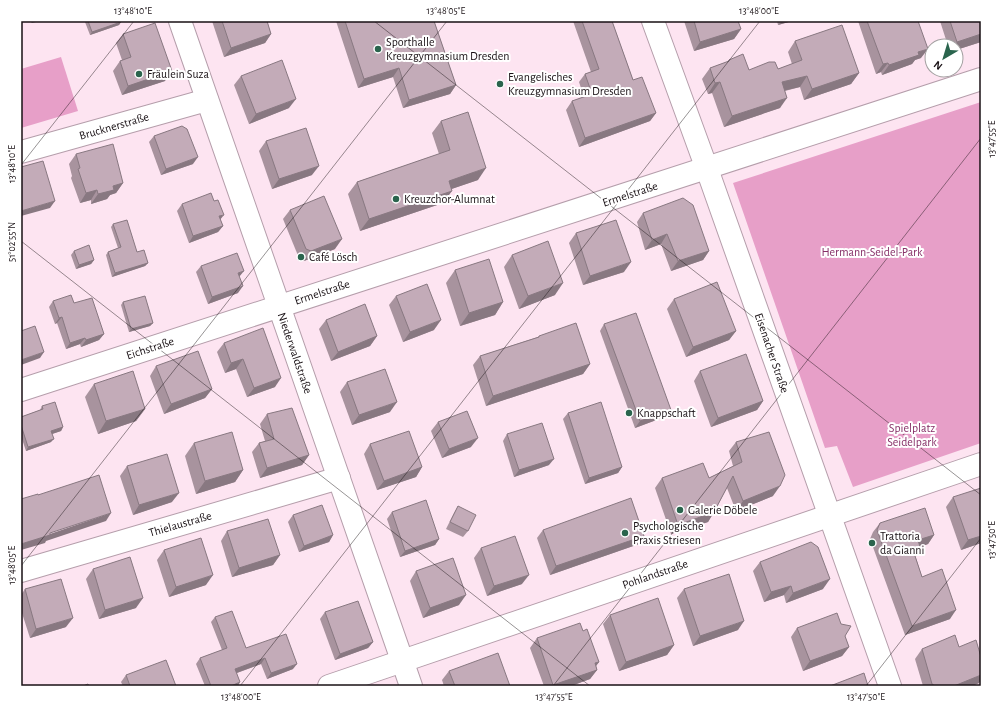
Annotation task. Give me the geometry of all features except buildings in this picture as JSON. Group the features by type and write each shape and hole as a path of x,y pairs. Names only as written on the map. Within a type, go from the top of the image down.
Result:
{"street":[{"name":"Niederwaldstraße","path":"180,21 411,686"},
{"name":"Eisenacher Straße","path":"653,21 890,686"},
{"name":"Ermelstraße","path":"279,305 707,169 981,78"},
{"name":"Brucknerstraße","path":"21,152 207,100"},
{"name":"Eichstraße","path":"21,390 279,305"},
{"name":"Pohlandstraße","path":"329,686 981,464"},
{"name":"Thielaustraße","path":"21,571 339,478"}],"green space":[{"path":"61,57 78,111 21,128 21,69"},
{"name":"Hermann-Seidel-Park","path":"981,102 981,443 853,487 837,446 825,448 733,183"}],"place":[{"name":"Sporthalle Kreuzgymnasium Dresden","path":"378,49"},
{"name":"Fräulein Suza","path":"139,74"},
{"name":"Evangelisches Kreuzgymnasium Dresden","path":"500,84"},
{"name":"Kreuzchor-Alumnat","path":"396,199"},
{"name":"Café Lösch","path":"301,257"},
{"name":"Knappschaft","path":"629,413"},
{"name":"Galerie Döbele","path":"680,510"},
{"name":"Psychologische Praxis Striesen","path":"625,533"},
{"name":"Trattoria da Gianni","path":"872,543"}],"park label":[{"name":"Spielplatz Seidelpark","path":"912,435"}]}
